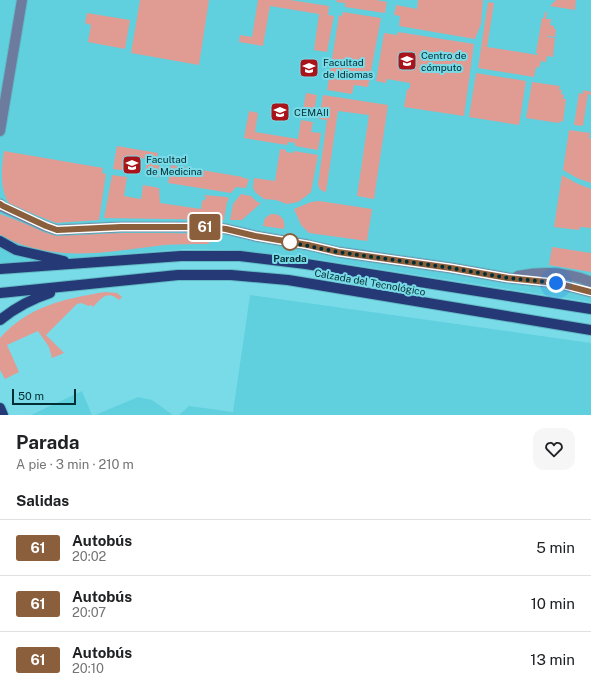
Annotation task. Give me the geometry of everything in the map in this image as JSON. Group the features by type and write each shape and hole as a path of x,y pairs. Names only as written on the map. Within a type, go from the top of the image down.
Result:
{"main road":[{"path":"0,241 16,250 41,257 78,264"},
{"name":"Calzada del Tecnológico","path":"0,269 181,256 232,256 263,258 591,310"},
{"name":"Calzada del Tecnológico","path":"0,293 178,275 203,274 255,276 288,280 591,330"},
{"path":"0,320 12,310 26,302 69,287"},
{"path":"0,408 3,415"}],"street":[{"path":"0,131 22,0"},
{"path":"0,204 57,230 121,227 208,227 226,229 338,252 508,278 556,283 591,292"},
{"path":"508,278 531,274 561,274 580,277 591,282"}],"shaded area":[{"path":"0,0 591,0 591,302 303,257 229,250 186,249 0,264"},
{"path":"140,0 209,0 199,65 131,53"},
{"path":"258,0 290,0 329,6 328,15 334,16 327,52 314,50 319,14 270,6 263,46 239,42 240,35 252,37"},
{"path":"337,0 376,0 387,2 385,13 345,7 345,3 336,2"},
{"path":"418,0 483,0 481,24 475,39 399,26 400,16 394,15 396,5 417,9"},
{"path":"556,0 576,0 575,10 550,6"},
{"path":"488,2 494,3 487,47 538,55 536,53 542,18 544,18 545,12 547,12 546,19 551,19 550,25 554,26 554,29 556,29 555,37 547,37 555,38 553,57 547,56 546,62 541,61 539,68 536,67 534,77 478,68"},
{"path":"343,12 381,18 368,87 354,85 352,94 327,90 339,15 342,16"},
{"path":"87,13 130,20 125,49 88,42 91,25 85,23"},
{"path":"398,32 474,44 464,116 404,107 407,90 410,88 410,83 387,79 386,83 376,81 384,33 397,35"},
{"path":"476,73 526,81 519,125 469,117"},
{"path":"532,82 560,86 559,90 562,90 561,94 564,95 563,99 566,99 563,122 560,121 559,123 526,118"},
{"path":"583,90 591,92 591,95 588,94 583,126 574,125 579,93 583,94"},
{"path":"306,93 317,95 313,118 294,115 295,109 303,110"},
{"path":"323,95 388,105 374,199 357,196 369,115 338,111 326,192 319,187 318,184 327,120 319,119"},
{"path":"249,111 258,113 255,132 298,139 301,120 313,122 311,132 321,133 318,150 295,146 295,143 288,142 287,145 244,138"},
{"path":"569,130 590,133 591,183 577,178 563,170"},
{"path":"117,146 158,153 156,165 161,166 159,177 145,174 147,159 131,157 128,171 113,169"},
{"path":"280,149 286,150 286,152 293,153 294,151 318,155 311,192 298,202 287,204 276,200 264,199 256,193 253,188 254,178 275,181"},
{"path":"4,151 103,168 102,173 106,174 99,220 56,223 10,205 4,194 2,180"},
{"path":"171,165 249,179 246,188 236,187 231,193 168,183"},
{"path":"112,175 127,177 124,196 141,199 143,185 159,188 160,203 201,209 202,201 206,199 203,195 227,197 229,199 227,202 224,220 104,218"},
{"path":"562,175 591,189 591,228 580,227 579,230 554,227"},
{"path":"241,194 251,196 257,202 261,203 242,220 230,220 233,204"},
{"path":"319,201 372,209 367,241 309,233 301,225 294,209 311,202"},
{"path":"0,214 58,235 122,232 209,234 209,244 164,245 101,253 60,253 40,250 20,244 0,235"},
{"path":"271,214 278,215 282,218 284,229 263,226 265,218"},
{"path":"552,247 591,253 591,272 549,265"},
{"path":"105,292 117,293 122,297 119,300 108,295 105,296 93,307 91,305 89,306 81,303 77,304 46,335 64,353 52,358 49,347 38,331 7,345 19,372 5,379 0,370 0,338 11,327 35,311 61,301"},
{"path":"250,295 591,343 591,415 179,415 189,406 233,412"},
{"path":"82,391 92,415 31,415"},
{"path":"138,397 152,400 173,415 95,415"}],"bus line":[{"name":"61","path":"0,204 57,230 121,227 208,227 226,229 338,252 451,268 508,278 556,283 591,292"}],"place":[{"name":"Centro de cómputo","path":"407,61"},
{"name":"Facultad de Idiomas","path":"309,68"},
{"name":"CEMAII","path":"280,112"},
{"name":"Facultad de Medicina","path":"132,165"},
{"name":"Parada","path":"290,242"}],"route":[{"path":"290,242 288,242 338,252 451,268 508,278 556,283"}]}
